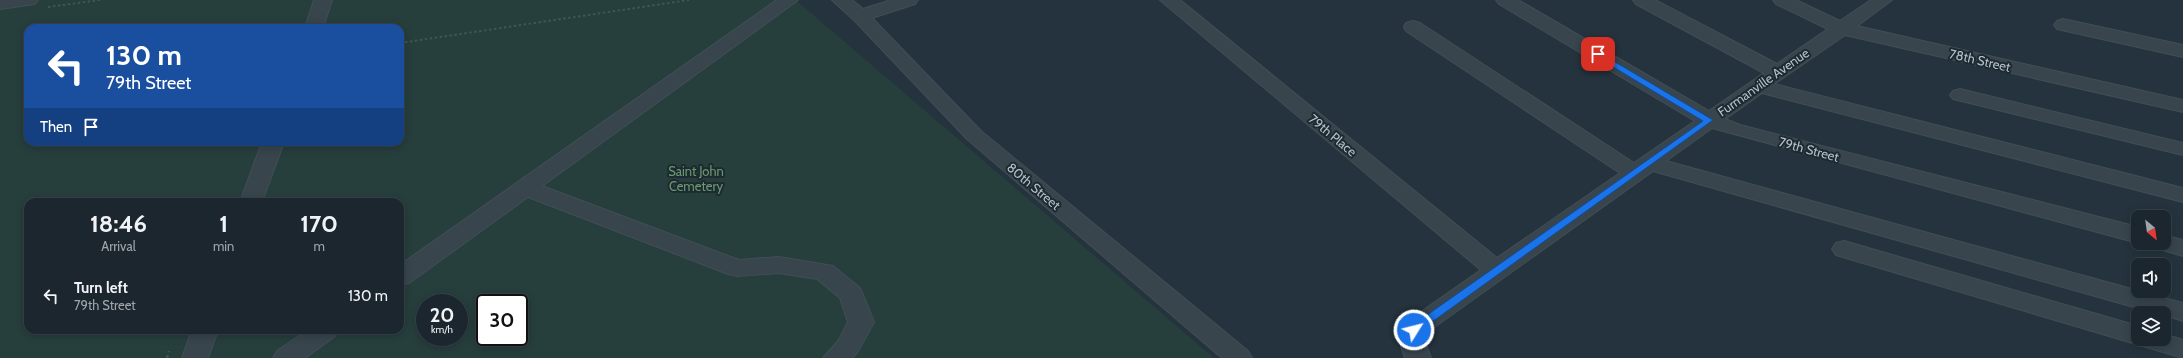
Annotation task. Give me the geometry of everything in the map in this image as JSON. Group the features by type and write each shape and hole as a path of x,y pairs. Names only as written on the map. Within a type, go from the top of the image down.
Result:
{"street":[{"path":"0,4 29,0"},
{"path":"315,24 323,0"},
{"path":"404,274 789,0"},
{"name":"80th Street","path":"842,0 860,16 974,135 1239,358"},
{"path":"860,16 909,0"},
{"name":"79th Place","path":"1169,0 1496,270"},
{"name":"79th Street","path":"1505,0 1709,120 1733,129 2131,234"},
{"path":"1642,0 1778,72"},
{"name":"78th Street","path":"1782,0 1840,28 2183,106"},
{"name":"Furmanville Avenue","path":"1418,358 1412,342 1414,330 1496,270 1709,120 1840,28 1883,0"},
{"path":"2063,25 2183,51"},
{"path":"1413,27 1642,168 2183,312"},
{"path":"1759,86 2183,195"},
{"path":"1960,95 2183,149"},
{"path":"252,198 272,146"},
{"path":"526,188 737,268 779,265 824,272 852,294 861,322 848,346 836,358"},
{"path":"2171,244 2183,248"},
{"path":"1844,249 2131,333"},
{"path":"195,358 204,334"},
{"path":"286,358 320,334"},
{"path":"2171,345 2183,349"}],"path":[{"path":"404,42 689,0"}],"green space":[{"name":"Saint John Cemetery","path":"0,0 796,0 1214,358 0,358"}],"route":[{"path":"1414,330 1496,270 1709,120 1598,54"}]}
